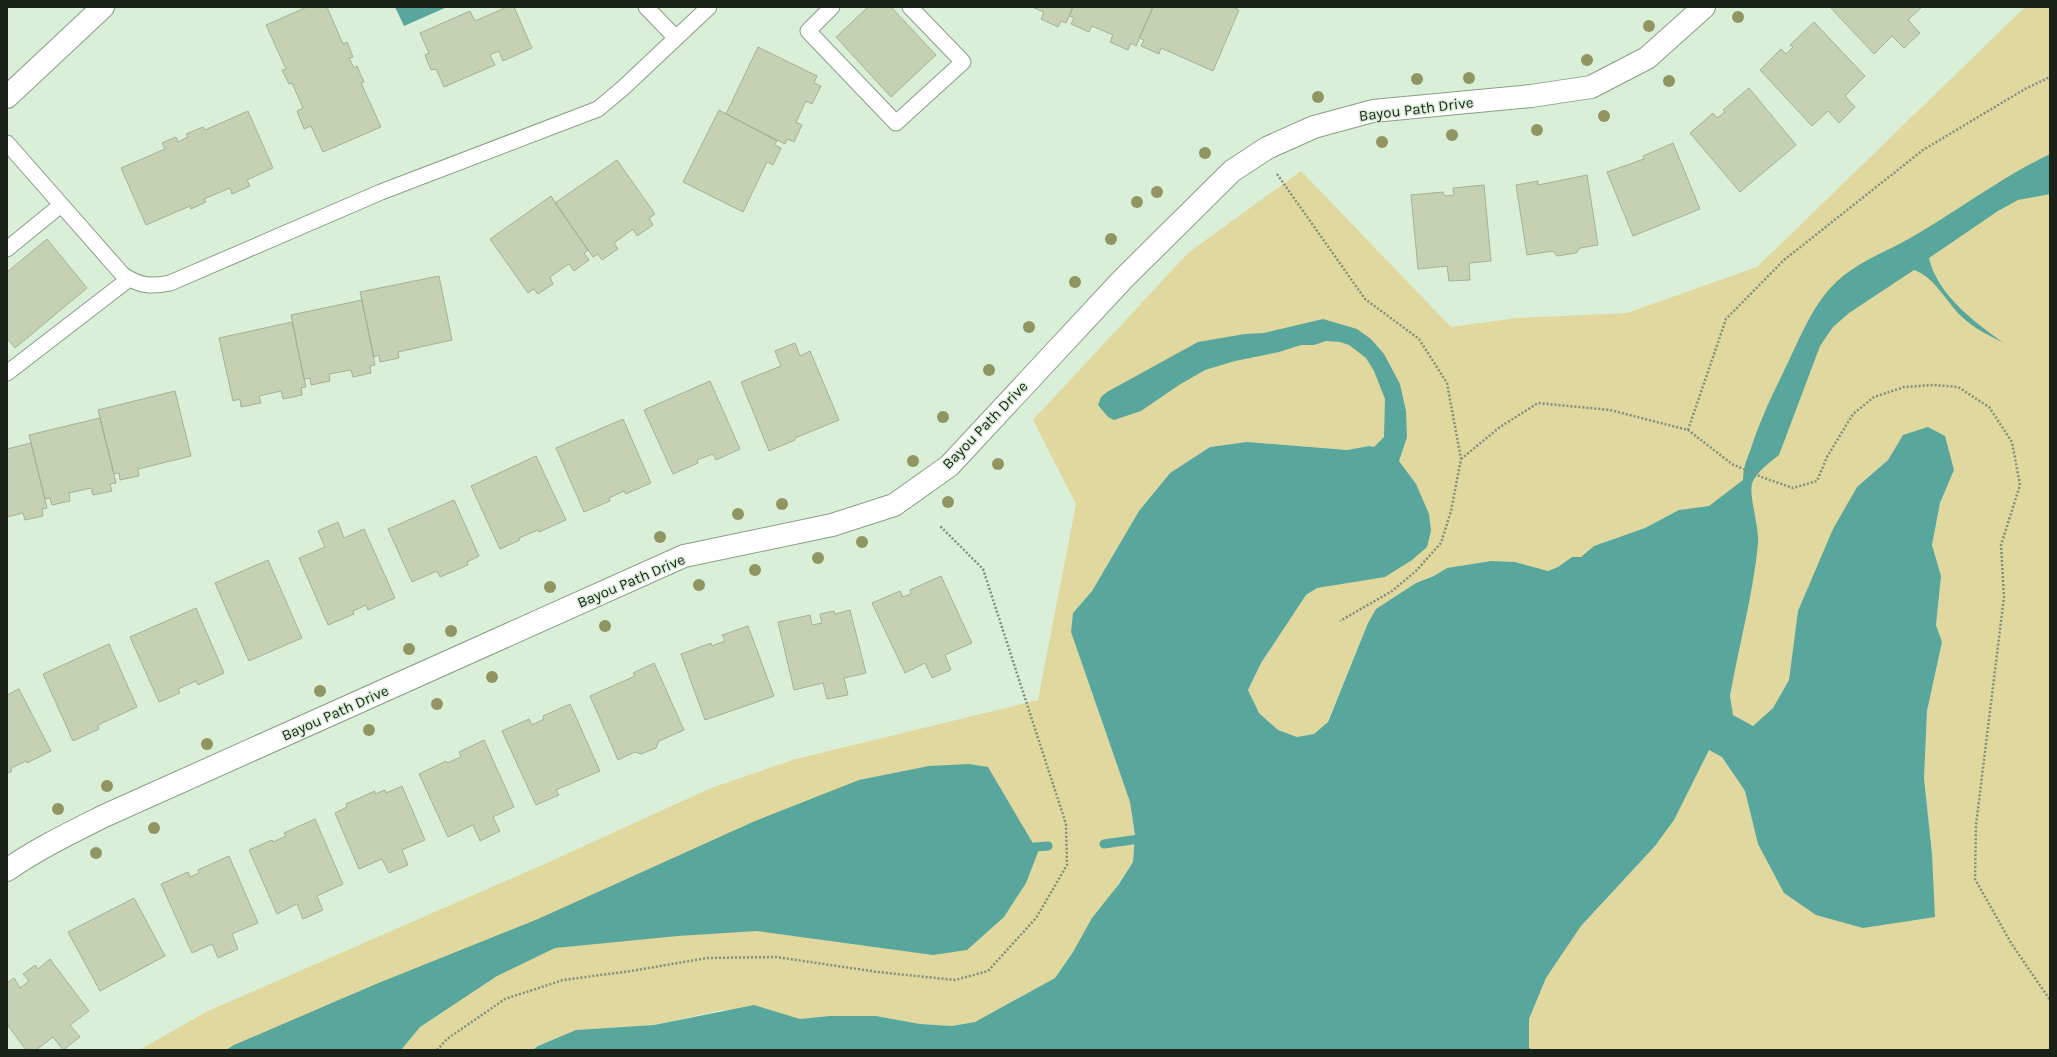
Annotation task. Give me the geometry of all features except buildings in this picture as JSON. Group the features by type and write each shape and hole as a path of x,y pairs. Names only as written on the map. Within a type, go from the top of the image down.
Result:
{"street":[{"path":"7,97 103,7"},
{"name":"Bayou Path Drive","path":"7,870 56,840 104,816 684,556 832,525 894,504 948,466 1122,279 1232,172 1267,148 1314,127 1373,111 1531,96 1592,86 1646,58 1704,7"}],"lane":[{"path":"646,7 676,38"},
{"path":"7,144 123,275 136,283 154,286 170,283 381,192 598,109 623,88 709,7"},
{"path":"832,7 808,31 896,123 963,62 910,7"},
{"path":"7,249 61,205"},
{"path":"7,373 129,279"}],"path":[{"path":"1688,430 1726,318 1784,260 1923,150 2025,89 2050,77"},
{"path":"1276,174 1365,299 1419,339 1448,383 1461,459 1451,511 1441,543 1416,570 1392,591 1340,622"},
{"path":"1461,459 1500,427 1538,403 1610,410 1688,430 1732,464 1764,478 1793,488 1817,481 1827,457 1853,414 1874,396 1904,387 1934,385 1958,387 1989,407 2012,442 2020,485 2001,545 2004,597 1976,825 1975,879 2010,943 2050,1000"},
{"path":"437,1050 447,1039 506,999 563,980 631,971 706,958 776,957 878,972 955,980 988,971 1036,918 1067,865 1066,824 982,569 940,526"}],"shaded area":[{"path":"2025,7 2050,7 2050,1050 1531,1050 1529,1047 1529,1019 1546,978 1581,926 1655,846 1674,820 1709,749 1722,757 1745,791 1758,844 1932,854 1924,778 1927,711 1942,642 1936,625 1941,576 1932,545 1940,503 1954,470 1949,457 1903,435 1888,460 1857,487 1798,611 1789,680 1773,708 1753,726 1733,716 1730,696 1739,647 1727,492 1709,506 1679,510 1645,528 1594,546 1581,557 1572,557 1558,567 1548,571 1515,562 1491,561 1447,568 1434,576 1416,583 1376,609 1368,623 1327,723 1314,734 1297,737 1278,730 1259,713 1248,690 1261,663 1306,595 1317,588 1332,585 1374,447 1369,446 1347,450 1247,442 1210,447 1170,473 1139,511 1092,591 1073,613 1071,632 1130,802 1135,835 1133,862 1055,978 975,1022 952,1026 920,1024 876,1016 830,1016 800,1019 780,1014 722,1010 654,1025 576,1030 538,1046 533,1050 139,1050 208,1011 549,862 711,788 796,759 1038,700 1076,504 1033,420 1188,253 1301,171 1451,327 1517,318 1627,313 1757,267"}],"water":[{"path":"395,7 447,7 404,26"},
{"path":"2050,154 2050,194 2018,200 1998,211 1929,258 1933,271 1940,284 1949,295 1970,317 2004,343 1983,332 1962,317 1928,278 1914,270 1849,313 1833,327 1820,346 1779,455 1758,473 1752,486 1752,502 1758,544 1749,601 1730,696 1733,715 1753,726 1773,708 1789,680 1798,611 1833,529 1857,487 1888,460 1903,435 1928,427 1945,436 1954,470 1940,503 1932,545 1941,576 1936,625 1942,642 1927,711 1924,778 1932,854 1935,917 1863,928 1816,915 1784,893 1758,844 1745,791 1722,757 1709,750 1674,820 1655,846 1581,926 1546,978 1529,1019 1529,1047 1531,1050 533,1050 538,1046 576,1030 654,1025 754,1005 800,1019 830,1016 876,1016 920,1024 952,1026 975,1022 1055,978 1073,952 1092,918 1119,884 1133,862 1135,835 1130,802 1071,632 1073,613 1092,591 1139,511 1170,473 1210,447 1247,442 1347,450 1369,446 1374,447 1384,437 1385,399 1374,371 1366,358 1349,345 1340,342 1326,341 1314,345 1301,345 1279,352 1235,361 1205,370 1179,385 1141,411 1114,420 1108,417 1098,405 1101,397 1107,392 1198,342 1245,334 1264,333 1323,319 1357,329 1371,339 1384,354 1400,384 1406,411 1407,437 1399,461 1416,484 1429,514 1431,531 1427,547 1412,560 1385,577 1317,588 1306,595 1261,663 1248,690 1259,713 1278,730 1297,737 1314,734 1328,722 1368,623 1376,609 1416,583 1434,576 1447,568 1491,561 1515,562 1548,571 1558,567 1572,557 1581,557 1594,546 1645,528 1679,510 1709,506 1743,480 1746,460 1760,424 1808,321 1823,296 1851,270 1904,242 1998,183"},
{"path":"969,764 988,767 1038,852 1026,883 1004,917 967,950 933,955 757,931 678,936 555,948 497,976 420,1027 401,1050 226,1050 234,1045 376,984 538,919 755,821 859,780 929,766"}],"waterway":[{"path":"1104,844 1146,838"},
{"path":"1023,848 1048,846"}]}
